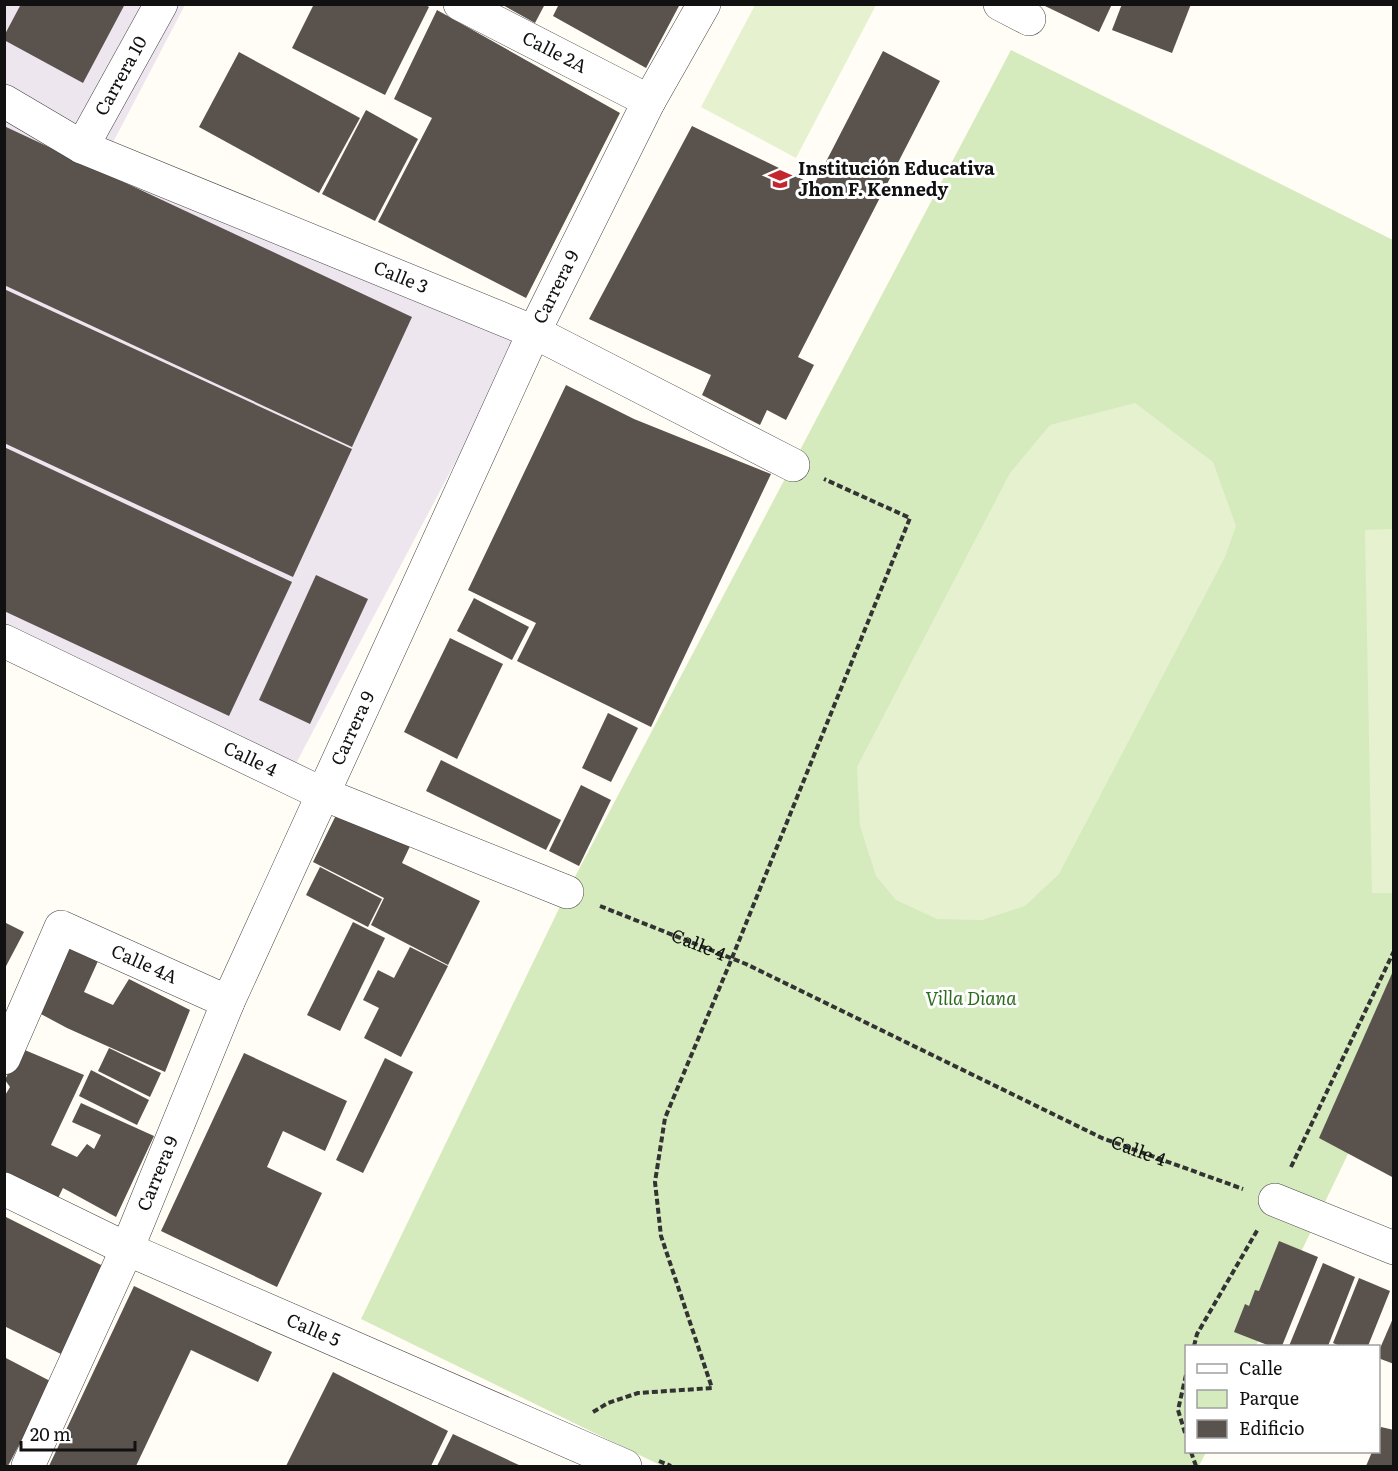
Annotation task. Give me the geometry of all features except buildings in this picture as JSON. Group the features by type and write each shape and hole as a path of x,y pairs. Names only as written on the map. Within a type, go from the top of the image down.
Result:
{"street":[{"name":"Carrera 10","path":"82,147 161,4"},
{"name":"Calle 2A","path":"460,4 649,101"},
{"name":"Carrera 9","path":"28,1467 127,1249 228,1002 534,332 649,101 704,4"},
{"path":"1000,4 1029,19"},
{"name":"Calle 3","path":"4,101 82,147 534,332 793,465"},
{"name":"Calle 4","path":"4,641 323,794 567,892"},
{"name":"Calle 4A","path":"4,1058 61,927 228,1002"},
{"name":"Calle 5","path":"4,1189 127,1249 581,1457 625,1467"},
{"path":"1275,1200 1394,1248"}],"path":[{"path":"591,1413 608,1403 638,1393 712,1388 661,1236 655,1182 665,1118 910,518 793,465"},
{"name":"Calle 4","path":"567,892 746,964 1102,1138 1275,1200"},
{"path":"1194,1345 1197,1334 1275,1200 1394,951"},
{"path":"1185,1379 1178,1410 1185,1433"}],"shaded area":[{"path":"4,5 185,5 109,150 522,336 292,771 5,629"}],"green space":[{"path":"755,5 876,5 796,158 701,107"},
{"name":"Villa Diana","path":"1011,50 1393,240 1393,1060 1256,1345 1185,1345 1185,1453 1206,1453 1199,1466 662,1466 361,1319 567,892"},
{"path":"1135,403 1213,462 1236,526 1225,557 1059,874 1025,906 982,920 937,919 896,900 876,876 860,826 857,767 1010,473 1050,425"},
{"path":"1393,529 1393,893 1372,893 1365,530"}],"place":[{"name":"Institución Educativa Jhon F. Kennedy","path":"780,179"}]}
